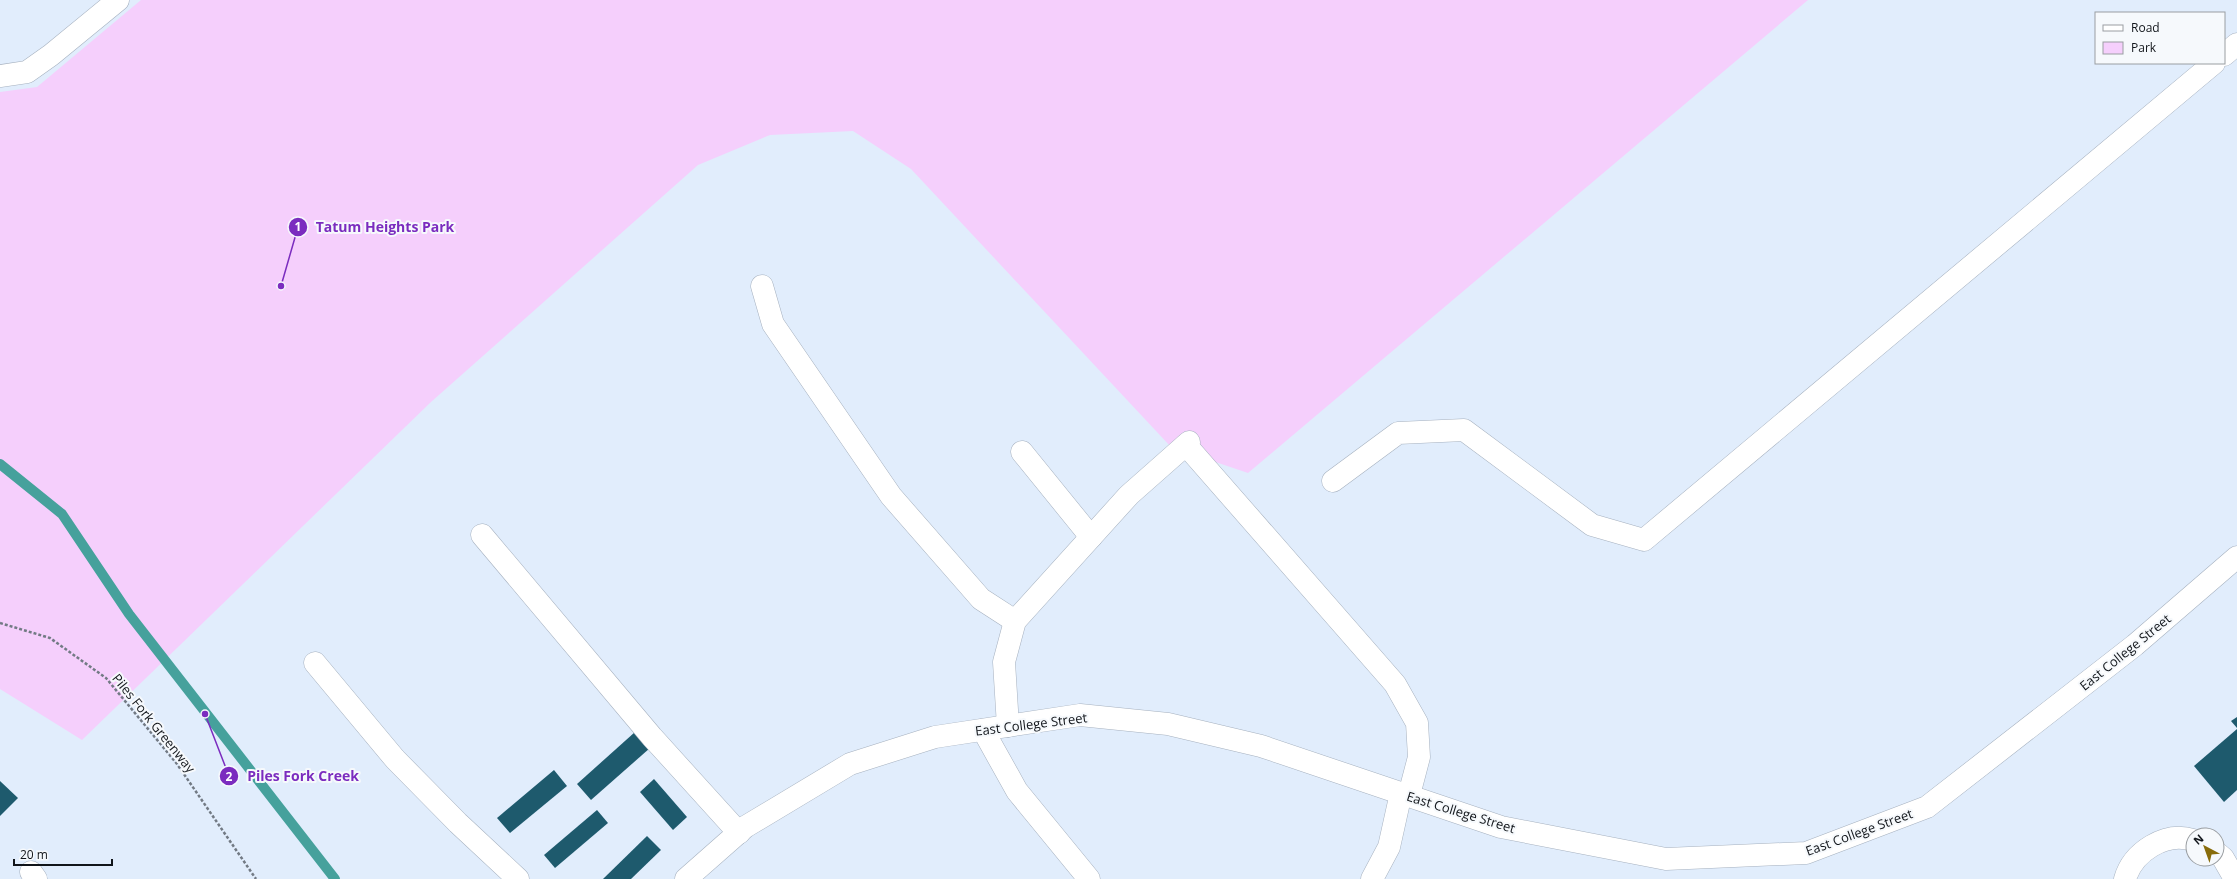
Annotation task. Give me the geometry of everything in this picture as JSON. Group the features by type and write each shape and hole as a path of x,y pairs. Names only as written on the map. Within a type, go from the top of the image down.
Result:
{"street":[{"path":"0,76 26,72 51,55 118,0"},
{"path":"2225,54 2237,44"},
{"path":"1333,481 1398,433 1464,430 1592,525 1644,540 2213,64"},
{"path":"762,286 773,324 891,496 981,599 1015,621"},
{"path":"1008,726 1004,662 1015,621 1129,495 1187,444 1395,684 1417,723 1419,757 1405,794 1389,847 1372,879"},
{"path":"1022,452 1092,537"},
{"path":"482,535 652,737 739,833"},
{"name":"East College Street","path":"686,879 739,833 850,764 935,737 1080,715 1168,724 1261,746 1501,827 1666,859 1806,853 1927,807 2135,645 2237,557"},
{"path":"316,663 395,759 458,823 518,879"},
{"path":"983,730 1017,791 1089,879"},
{"path":"2125,879 2137,857 2153,845 2171,839 2185,840"},
{"path":"2226,852 2235,879"}],"path":[{"name":"Piles Fork Greenway","path":"0,623 50,638 106,678 177,764 256,879"}],"green space":[{"path":"141,0 1808,0 1248,473 1171,447 911,169 853,131 770,135 698,165 431,402 82,740 0,689 0,92 37,87"}],"building":[{"path":"2237,717 2237,728 2231,721"},
{"path":"2237,729 2237,790 2224,802 2194,766"},
{"path":"635,732 650,748 591,800 577,784"},
{"path":"554,770 567,786 510,833 497,818"},
{"path":"654,779 687,817 673,830 640,792"},
{"path":"0,781 18,798 0,816"},
{"path":"597,810 608,823 555,868 544,855"},
{"path":"647,836 661,850 631,879 603,879"}],"waterway":[{"path":"0,464 62,514 129,614 335,879"}],"place":[{"name":"Tatum Heights Park","path":"281,286"},
{"name":"Piles Fork Creek","path":"205,714"}]}
